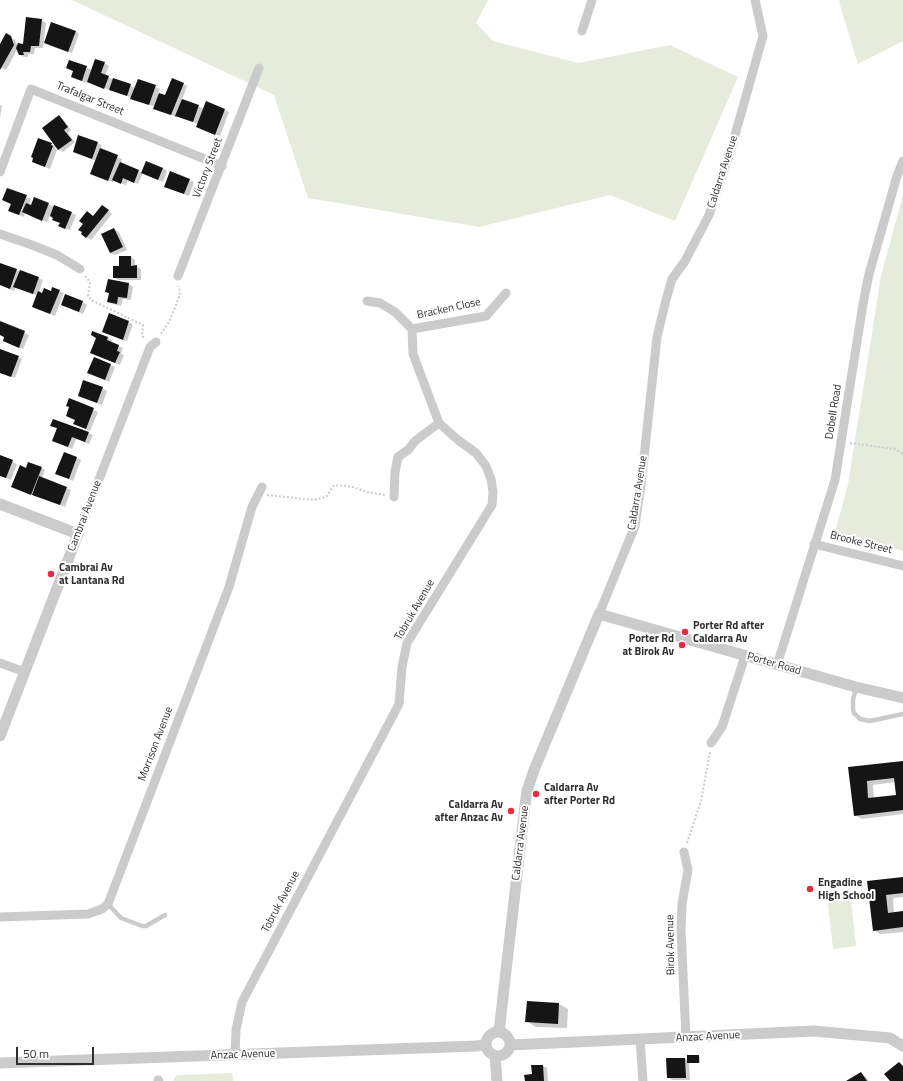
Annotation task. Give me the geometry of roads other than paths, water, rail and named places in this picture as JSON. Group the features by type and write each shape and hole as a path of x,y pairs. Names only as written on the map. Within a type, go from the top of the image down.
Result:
{"street":[{"path":"582,31 592,0"},
{"name":"Caldarra Avenue","path":"499,1032 525,805 528,791 534,770 635,526 645,454 657,337 672,279 685,261 709,215 731,149 763,36 755,0"},
{"name":"Victory Street","path":"178,276 259,68"},
{"name":"Trafalgar Street","path":"0,172 31,89 222,166"},
{"name":"Dobell Road","path":"776,665 835,480 869,274 897,176 903,161"},
{"path":"0,234 32,245 78,267"},
{"name":"Bracken Close","path":"412,329 486,316 506,293"},
{"path":"366,301 380,303 395,312 412,329"},
{"name":"Tobruk Avenue","path":"235,1055 236,1030 242,1002 399,704 402,667 407,643 492,505 493,492 491,479 486,466 476,452 458,440 439,423 413,354 412,329"},
{"name":"Cambrai Avenue","path":"0,736 153,344"},
{"path":"394,497 395,472 398,457 409,449 415,441 439,423"},
{"name":"Morrison Avenue","path":"108,904 229,587 252,507 262,487"},
{"path":"0,504 78,534"},
{"name":"Brooke Street","path":"814,544 903,566"},
{"name":"Porter Road","path":"599,614 776,665 903,698"},
{"path":"711,743 722,727 745,656"},
{"path":"0,663 25,672"},
{"name":"Birok Avenue","path":"684,852 688,870 682,904 681,930 686,1038"},
{"path":"0,917 88,914 102,909 108,904"},
{"name":"Anzac Avenue","path":"510,1045 814,1031 890,1038 903,1046"},
{"path":"499,1032 506,1036 510,1045 509,1049 504,1055 495,1056 488,1051 486,1044 490,1036 499,1032"},
{"path":"640,1039 643,1081"},
{"name":"Anzac Avenue","path":"0,1063 477,1046 486,1044"},
{"path":"495,1056 497,1081"}],"lane":[{"path":"856,687 853,700 853,709 854,713 860,719 870,721 903,714"},
{"path":"108,904 121,918 142,926 146,926 165,915"}],"place":[{"name":"Cambrai Av at Lantana Rd","path":"51,574"},
{"name":"Porter Rd after Caldarra Av","path":"685,632"},
{"name":"Porter Rd at Birok Av","path":"682,645"},
{"name":"Caldarra Av after Porter Rd","path":"536,794"},
{"name":"Caldarra Av after Anzac Av","path":"511,811"},
{"name":"Engadine High School","path":"810,889"}]}
